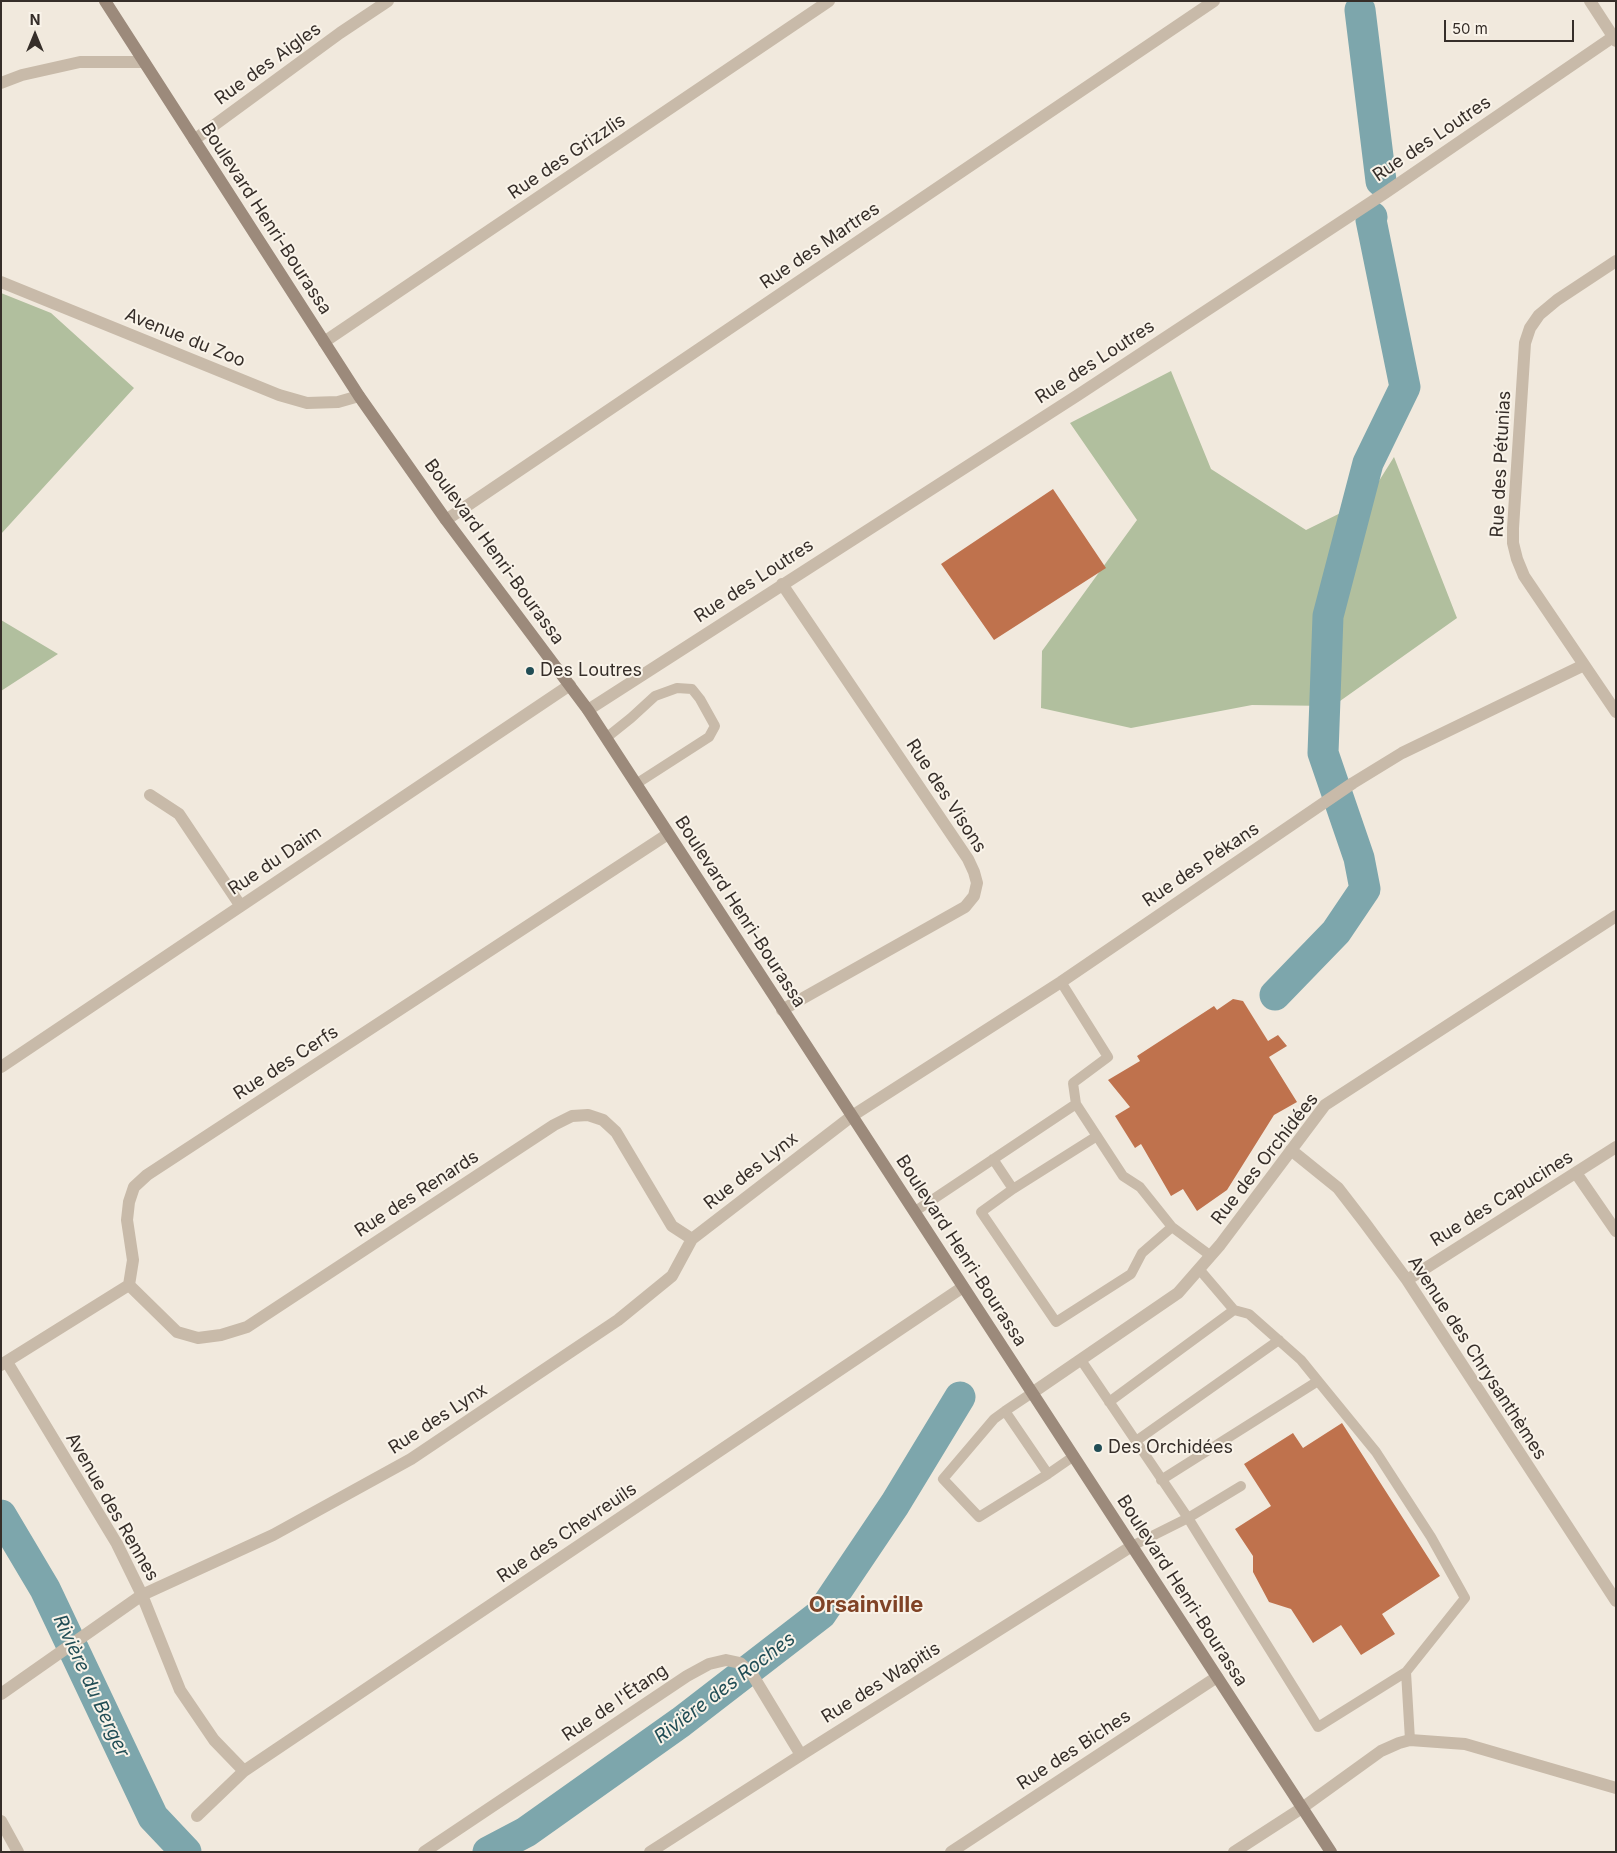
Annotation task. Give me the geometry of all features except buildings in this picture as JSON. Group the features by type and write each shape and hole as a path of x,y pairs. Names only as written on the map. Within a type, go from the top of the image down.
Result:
{"main road":[{"name":"Boulevard Henri-Bourassa","path":"106,1 359,396 446,520 588,710 1330,1852"}],"street":[{"name":"Rue des Aigles","path":"194,140 340,33 388,1"},
{"name":"Rue des Grizzlis","path":"324,342 829,1"},
{"name":"Rue des Martres","path":"446,520 1214,1"},
{"path":"1590,1 1615,37"},
{"name":"Rue des Loutres","path":"588,710 1078,395 1386,193 1615,37"},
{"path":"1,83 22,75 80,62 144,62"},
{"name":"Rue des Pétunias","path":"1616,261 1557,300 1539,315 1530,328 1525,343 1513,543 1517,560 1524,576 1616,712"},
{"name":"Avenue du Zoo","path":"1,282 279,395 307,403 338,402 359,396"},
{"name":"Rue des Visons","path":"782,584 968,859 974,872 976,883 974,896 965,907 782,1010"},
{"name":"Rue des Pékans","path":"852,1116 1061,982 1353,783 1402,753 1584,665"},
{"name":"Rue du Daim","path":"1,1067 240,905 570,686"},
{"path":"150,795 179,814 240,905"},
{"name":"Rue des Cerfs","path":"129,1285 133,1260 127,1220 129,1202 134,1187 147,1175 668,834"},
{"name":"Rue des Orchidées","path":"1032,1393 1178,1293 1211,1256 1326,1105 1616,916"},
{"name":"Rue des Renards","path":"129,1285 177,1332 198,1338 220,1335 247,1326 546,1131 572,1116 588,1115 603,1120 616,1132 672,1226 692,1239"},
{"name":"Rue des Lynx","path":"1,1694 142,1595 273,1535 411,1459 618,1320 672,1276 692,1239 852,1116"},
{"name":"Rue des Capucines","path":"1407,1280 1616,1147"},
{"name":"Avenue des Chrysanthèmes","path":"1291,1150 1338,1188 1407,1280 1616,1601"},
{"path":"1576,1173 1616,1232"},
{"path":"4,1363 129,1285"},
{"name":"Rue des Chevreuils","path":"197,1816 244,1771 963,1287"},
{"name":"Avenue des Rennes","path":"4,1363 117,1544 142,1595 180,1690 214,1740 244,1771"},
{"name":"Rue des Wapitis","path":"650,1852 1132,1546"},
{"name":"Rue de l'Étang","path":"424,1852 687,1676 709,1664 726,1660 740,1663 752,1674 801,1755"},
{"name":"Rue des Biches","path":"951,1852 1217,1677"},
{"path":"1234,1852 1302,1808 1381,1750 1410,1740 1465,1744 1616,1788"},
{"path":"1,1821 18,1852"}],"lane":[{"path":"606,738 656,696 676,688 692,689 700,699 715,726 710,737 636,784"},
{"path":"1061,982 1108,1057 1073,1084 1076,1104 1123,1176 1140,1187 1172,1227 1211,1256"},
{"path":"914,1212 1076,1104"},
{"path":"1097,1136 1013,1189 981,1212 1056,1322 1131,1274 1142,1253 1172,1227"},
{"path":"993,1159 1013,1189"},
{"path":"1081,1360 1188,1518 1318,1727 1406,1672 1465,1598 1431,1537 1376,1452 1301,1360 1249,1314 1234,1310 1199,1269"},
{"path":"1109,1402 1234,1310"},
{"path":"1136,1442 1279,1340"},
{"path":"1162,1480 1318,1381"},
{"path":"1032,1393 994,1419 943,1479 979,1517 1074,1456"},
{"path":"1005,1411 1048,1474"},
{"path":"1132,1546 1188,1518 1241,1486"},
{"path":"1406,1672 1410,1740"}],"green space":[{"path":"1,293 51,313 134,388 1,534"},
{"path":"1171,371 1211,469 1306,530 1367,500 1394,457 1457,618 1333,706 1252,705 1131,728 1041,708 1042,651 1137,520 1070,423"},
{"path":"1,620 58,654 1,691"}],"waterway":[{"name":"Rivière des Roches","path":"1360,10 1381,181"},
{"name":"Rivière des Roches","path":"1275,995 1336,932 1365,889 1359,858 1323,753 1328,616 1368,463 1405,387 1371,220 1372,217"},
{"name":"Rivière des Roches","path":"488,1852 526,1832 681,1722 821,1614 895,1504 960,1397"},
{"name":"Rivière du Berger","path":"1,1515 45,1589 153,1817 186,1852"}],"place":[{"name":"Des Loutres","path":"530,671"},
{"name":"Des Orchidées","path":"1098,1448"}],"district":[{"name":"Orsainville","path":"866,1605"}]}
